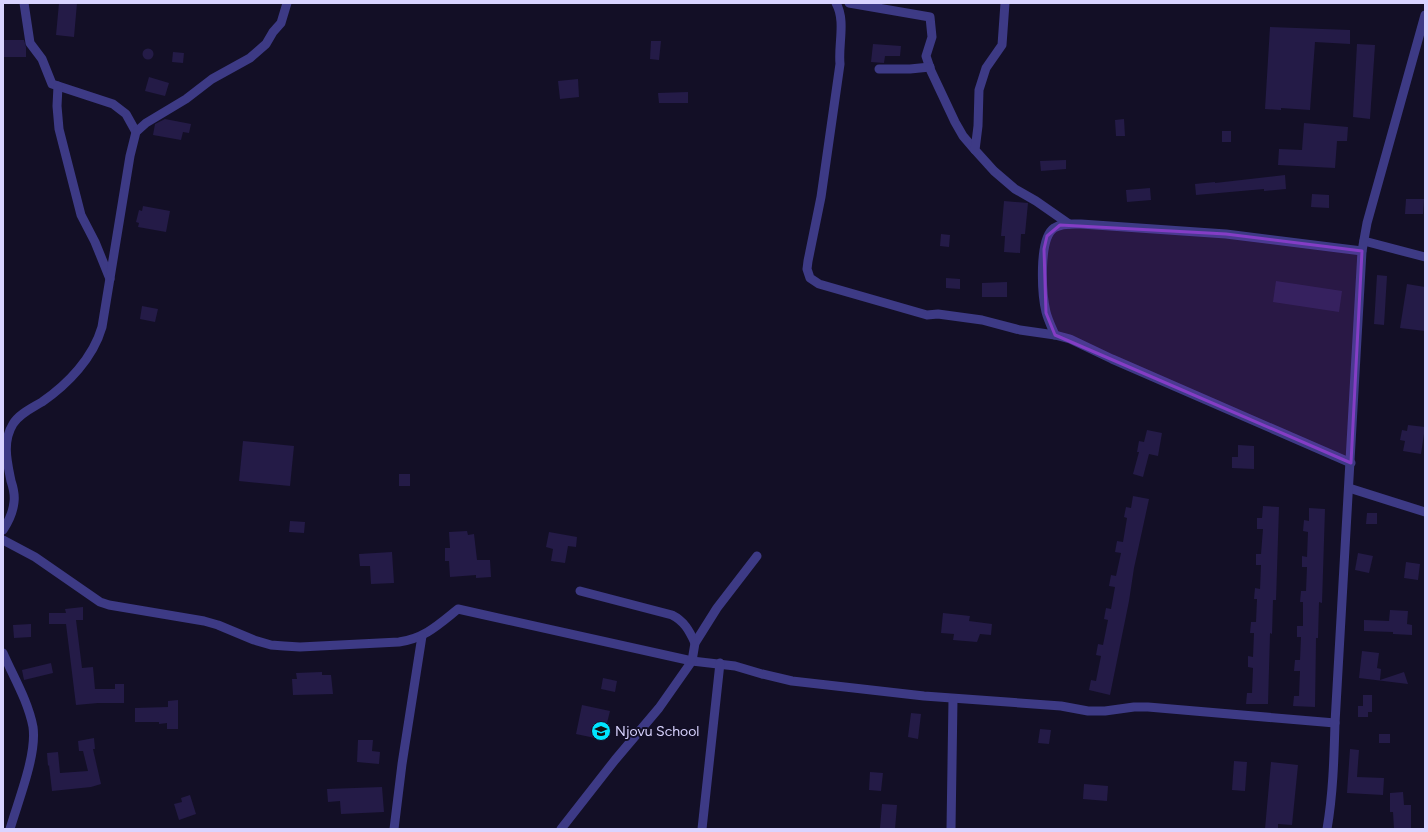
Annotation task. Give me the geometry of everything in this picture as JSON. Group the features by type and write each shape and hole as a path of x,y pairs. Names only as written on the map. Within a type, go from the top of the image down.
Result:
{"street":[{"path":"24,3 30,43 42,59 52,84 113,104 126,114 136,132"},
{"path":"3,530 12,514 14,501 5,452 8,436 13,423 23,413 61,387 80,366 98,340 102,327 130,156 136,132 155,116 186,99 212,79 250,58 266,44 273,32 281,23 287,3"},
{"path":"836,3 840,10 841,21 839,54 840,64 821,197 808,261 807,269 810,278 819,284 927,314 982,320 1020,330 1055,335 1070,339 1119,363 1351,463"},
{"path":"849,3 930,17 932,37 926,56 955,122 963,136 994,171 1015,189 1036,201 1069,224"},
{"path":"975,150 978,126 979,90 986,68 1002,45 1005,3"},
{"path":"1327,829 1332,785 1362,251 1372,205 1425,15"},
{"path":"879,69 910,69 930,67"},
{"path":"58,86 57,106 59,129 81,215 95,242 110,280"},
{"path":"1055,335 1046,313 1043,293 1044,249 1047,236 1052,228 1060,225 1069,224 1226,234 1362,251"},
{"path":"1364,241 1425,257"},
{"path":"1349,488 1425,512"},
{"path":"3,540 35,557 100,602 109,605 204,621 271,645 300,647 413,640 422,636 458,609 692,661 720,663 735,666 792,681 953,699 1004,701 1062,706 1088,710 1105,711 1134,707 1148,707 1335,723"},
{"path":"561,829 615,760 659,708 692,661 695,643 717,608 757,556"},
{"path":"580,590 672,614 680,619 685,625 695,643"},
{"path":"394,829 402,764 422,636"},
{"path":"3,653 29,711 33,728 34,744 10,829"},
{"path":"702,829 720,663"},
{"path":"951,829 953,699"}],"highlighted area":[{"path":"1060,225 1226,234 1362,251 1351,463 1055,335 1046,313 1044,249 1047,236"}],"building":[{"path":"59,3 77,3 74,37 56,35"},
{"path":"1270,27 1350,30 1350,44 1315,42 1310,110 1281,108 1281,110 1265,109"},
{"path":"3,40 24,40 26,57 3,57"},
{"path":"651,41 661,41 659,60 650,59"},
{"path":"873,44 901,46 900,56 885,56 884,63 871,62"},
{"path":"1357,44 1375,45 1370,119 1353,117"},
{"path":"148,48 152,50 154,54 152,58 148,60 144,58 142,54 144,50"},
{"path":"173,52 184,53 183,63 172,62"},
{"path":"149,77 169,83 165,96 145,91"},
{"path":"578,79 579,97 560,99 558,81"},
{"path":"688,92 688,103 659,103 658,93"},
{"path":"165,119 191,124 189,133 183,132 181,140 153,135 155,124"},
{"path":"1124,119 1125,136 1116,136 1115,120"},
{"path":"1304,123 1348,127 1347,141 1337,141 1335,168 1278,165 1279,149 1302,150"},
{"path":"1222,131 1231,131 1231,142 1222,142"},
{"path":"1066,160 1066,169 1041,171 1040,161"},
{"path":"1285,175 1286,189 1264,191 1264,189 1196,195 1195,184"},
{"path":"1150,188 1151,200 1127,202 1126,190"},
{"path":"1312,194 1329,195 1329,208 1311,207"},
{"path":"1406,199 1424,199 1423,214 1405,214"},
{"path":"1004,201 1028,203 1025,234 1021,234 1020,253 1004,252 1005,236 1001,236"},
{"path":"143,206 170,211 166,232 138,227 139,223 136,222 139,210 142,211"},
{"path":"941,234 950,235 949,247 940,246"},
{"path":"1377,275 1387,276 1384,325 1374,324"},
{"path":"946,278 960,279 960,289 946,288"},
{"path":"1276,281 1342,291 1339,312 1273,302"},
{"path":"1007,282 1007,297 982,297 982,283"},
{"path":"1407,284 1425,287 1425,331 1400,328"},
{"path":"142,306 158,309 155,322 140,319"},
{"path":"1408,425 1425,427 1421,454 1403,451 1405,441 1400,440 1402,430 1407,431"},
{"path":"1147,430 1162,433 1158,456 1149,454 1143,477 1133,474 1139,452 1137,452 1139,441 1144,442"},
{"path":"243,441 294,446 290,486 239,481"},
{"path":"1238,445 1254,446 1254,469 1232,468 1232,457 1238,457"},
{"path":"399,474 410,474 410,486 399,486"},
{"path":"1133,496 1149,499 1134,568 1129,601 1110,695 1089,690 1091,680 1096,681 1101,656 1096,655 1098,644 1103,645 1108,620 1104,619 1106,608 1111,609 1115,587 1109,586 1111,575 1116,576 1121,553 1115,552 1117,541 1123,542 1127,518 1124,517 1126,507 1131,508"},
{"path":"1263,506 1279,507 1276,600 1273,600 1272,634 1270,633 1268,704 1246,704 1247,693 1252,693 1253,668 1248,667 1248,656 1253,657 1254,633 1250,633 1251,622 1256,622 1257,599 1254,599 1255,588 1260,589 1261,565 1256,565 1256,554 1261,554 1263,529 1257,529 1257,518 1262,518"},
{"path":"1309,508 1325,509 1322,603 1319,602 1318,638 1316,638 1315,707 1293,706 1294,696 1299,696 1300,671 1294,671 1295,660 1300,660 1301,637 1297,637 1297,626 1303,626 1303,602 1300,602 1301,591 1306,591 1307,567 1302,567 1302,556 1307,557 1308,532 1303,531 1304,520 1309,521"},
{"path":"1367,513 1377,513 1377,524 1366,524"},
{"path":"290,521 305,522 304,533 289,532"},
{"path":"467,531 468,535 474,534 477,560 490,560 491,577 476,578 476,575 450,577 449,561 445,561 445,548 450,548 449,532"},
{"path":"549,532 577,537 576,547 568,546 565,563 551,561 553,549 546,547"},
{"path":"392,552 394,583 371,584 370,566 360,566 359,554"},
{"path":"1358,553 1373,556 1369,573 1355,570"},
{"path":"1406,562 1420,564 1418,580 1404,578"},
{"path":"83,607 83,620 76,620 82,668 93,667 95,689 115,689 115,684 124,684 124,703 76,705 66,624 49,624 49,613 66,613 65,609"},
{"path":"1390,610 1408,611 1407,624 1412,625 1412,635 1393,634 1393,632 1364,631 1364,620 1389,621"},
{"path":"943,613 970,616 969,621 992,624 991,635 980,634 977,642 953,640 954,634 941,633"},
{"path":"31,624 31,637 14,638 13,625"},
{"path":"1362,651 1379,653 1377,668 1381,669 1380,680 1404,672 1408,684 1359,678"},
{"path":"51,663 53,673 24,680 22,670"},
{"path":"322,672 322,675 331,675 333,694 293,695 292,679 297,679 296,673"},
{"path":"603,678 617,681 615,692 601,689"},
{"path":"1363,695 1372,695 1372,712 1368,712 1368,717 1358,717 1358,706 1363,706"},
{"path":"178,700 178,729 167,729 167,723 159,724 159,722 135,722 135,708 168,707 168,701"},
{"path":"582,705 610,711 606,727 598,725 595,738 576,734"},
{"path":"911,713 921,714 918,739 908,737"},
{"path":"1040,729 1051,730 1049,744 1038,743"},
{"path":"1379,734 1390,734 1390,743 1379,743"},
{"path":"94,738 95,749 93,749 101,784 91,787 52,791 47,753 58,752 60,773 88,771 83,751 79,751 78,741"},
{"path":"358,740 373,740 372,751 380,752 379,764 357,762"},
{"path":"1350,749 1359,750 1357,777 1384,778 1383,795 1347,793"},
{"path":"1234,761 1247,762 1245,791 1232,790"},
{"path":"1271,762 1298,765 1292,825 1278,824 1278,829 1265,829"},
{"path":"870,772 883,773 881,791 869,790"},
{"path":"1084,784 1108,786 1107,801 1083,799"},
{"path":"382,787 384,812 341,814 340,801 328,802 327,789"},
{"path":"1403,792 1404,805 1411,805 1411,829 1394,829 1393,812 1390,812 1390,793"},
{"path":"190,795 196,814 179,820 174,804 182,802 181,798"},
{"path":"882,804 897,805 895,829 880,828"}],"place":[{"name":"Njovu School","path":"601,731"}]}
